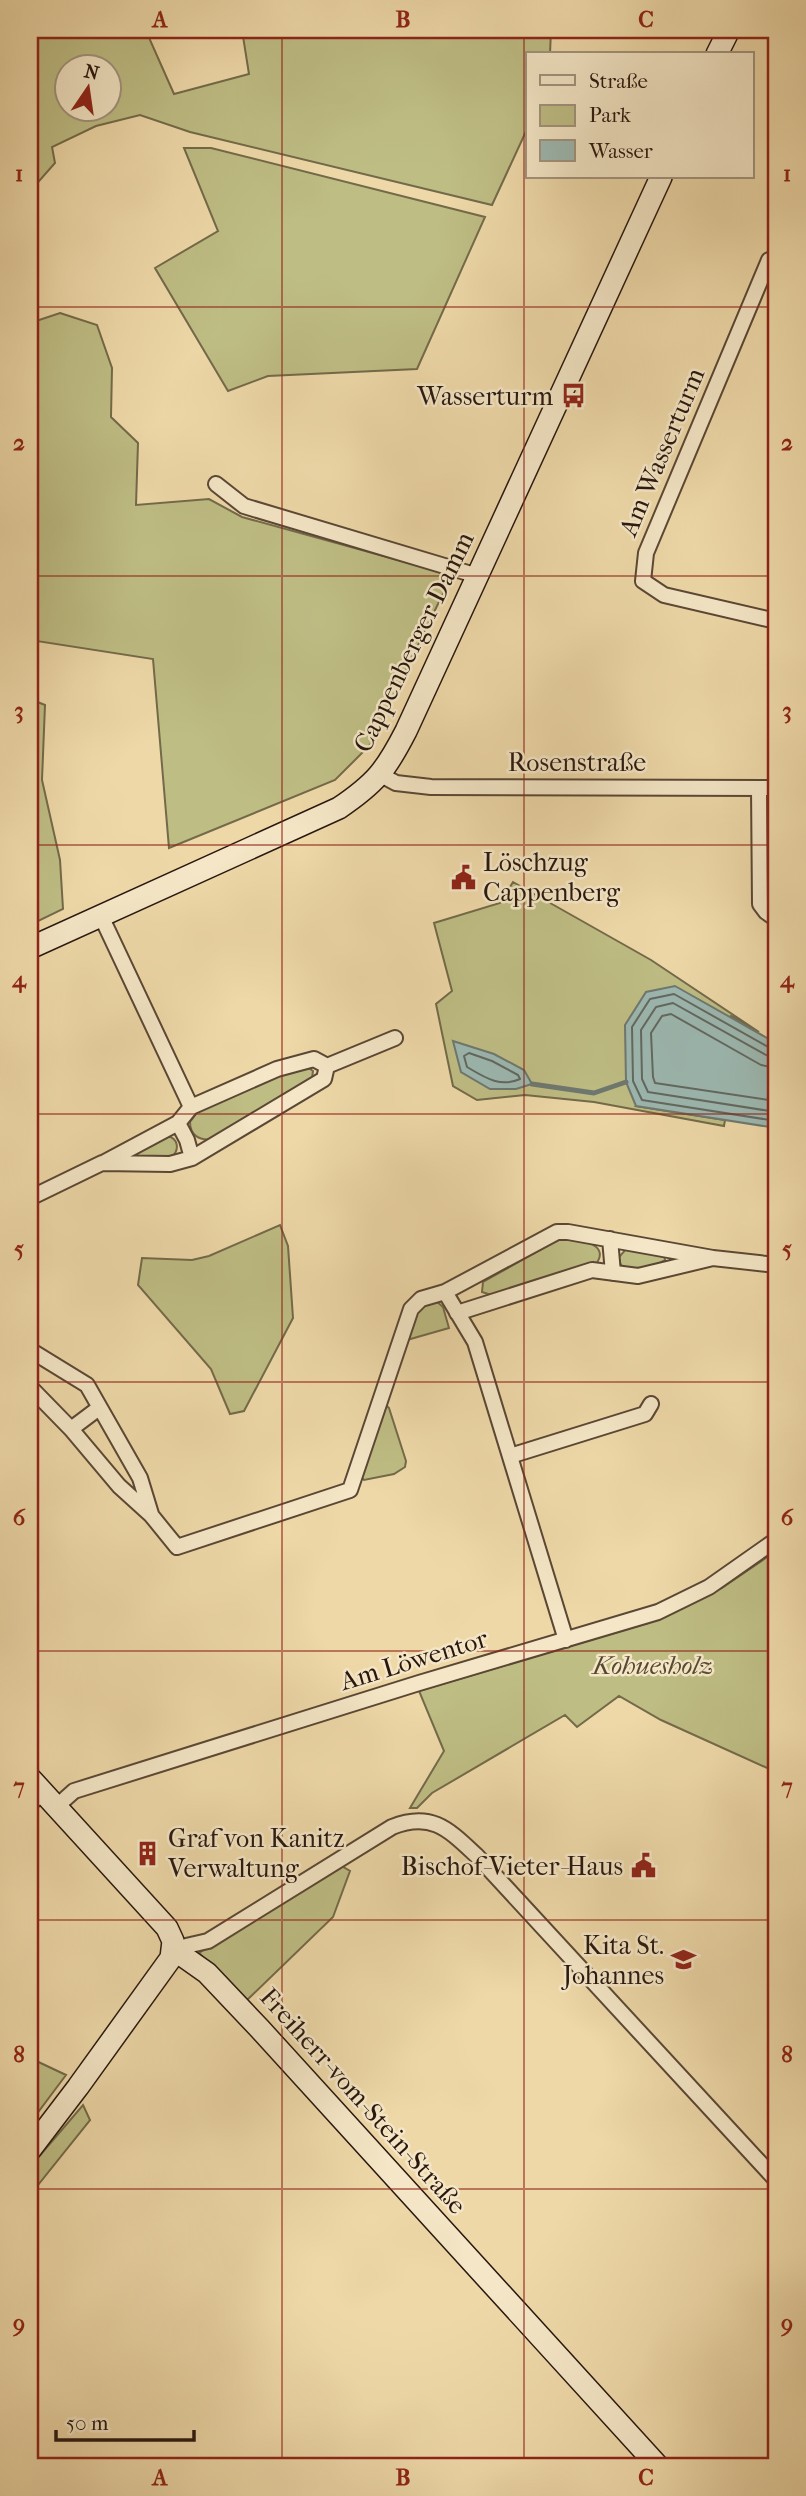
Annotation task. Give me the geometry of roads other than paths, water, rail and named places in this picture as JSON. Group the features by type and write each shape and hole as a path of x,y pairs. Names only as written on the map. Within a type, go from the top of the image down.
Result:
{"main road":[{"path":"719,52 729,30"},
{"name":"Cappenberger Damm","path":"30,948 339,808 381,775 406,731 661,178"},
{"name":"Freiherr-vom-Stein-Straße","path":"40,1795 167,1928 173,1941 173,1949 207,1973 260,2029 658,2466"},
{"path":"30,2150 164,1967 173,1949"}],"street":[{"name":"Am Wasserturm","path":"776,262 769,260 646,553 643,582 664,595 776,621"},
{"path":"216,484 244,506 478,576"},
{"name":"Rosenstraße","path":"381,775 396,783 431,787 776,788"},
{"path":"759,788 760,904 776,919"},
{"path":"101,916 191,1107"},
{"path":"327,1066 395,1038"},
{"path":"30,1198 178,1123 191,1107 276,1069 314,1059 327,1066"},
{"path":"102,1163 170,1164 192,1158 324,1079 327,1066"},
{"path":"178,1123 192,1158"},
{"path":"30,1387 71,1429 119,1486 151,1515 177,1547 350,1490 411,1309 421,1299 445,1292 557,1232 713,1258 776,1265"},
{"path":"610,1239 613,1273"},
{"path":"457,1313 592,1270 638,1276 713,1258"},
{"path":"445,1292 475,1342 566,1640"},
{"path":"30,1350 87,1385 140,1478 151,1515"},
{"path":"510,1456 645,1414 651,1404"},
{"path":"71,1429 99,1408"},
{"name":"Am Löwentor","path":"40,1795 74,1791 419,1683 658,1612 709,1587 776,1540"},
{"path":"173,1949 208,1941 392,1827 409,1820 435,1823 450,1831 477,1856 776,2180"}],"water":[{"path":"675,986 776,1043 776,1128 636,1106 626,1082 625,1025 646,992"},
{"path":"453,1041 494,1054 524,1070 532,1084 516,1089 490,1089 461,1072"}],"waterway":[{"path":"532,1084 594,1093 626,1082"}],"place":[{"name":"Wasserturm","path":"573,396"},
{"name":"Löschzug Cappenberg","path":"463,877"},
{"name":"Graf von Kanitz Verwaltung","path":"148,1853"},
{"name":"Bischof-Vieter-Haus","path":"643,1866"},
{"name":"Kita St. Johannes","path":"684,1960"}],"park label":[{"name":"Kohuesholz","path":"653,1665"}]}
